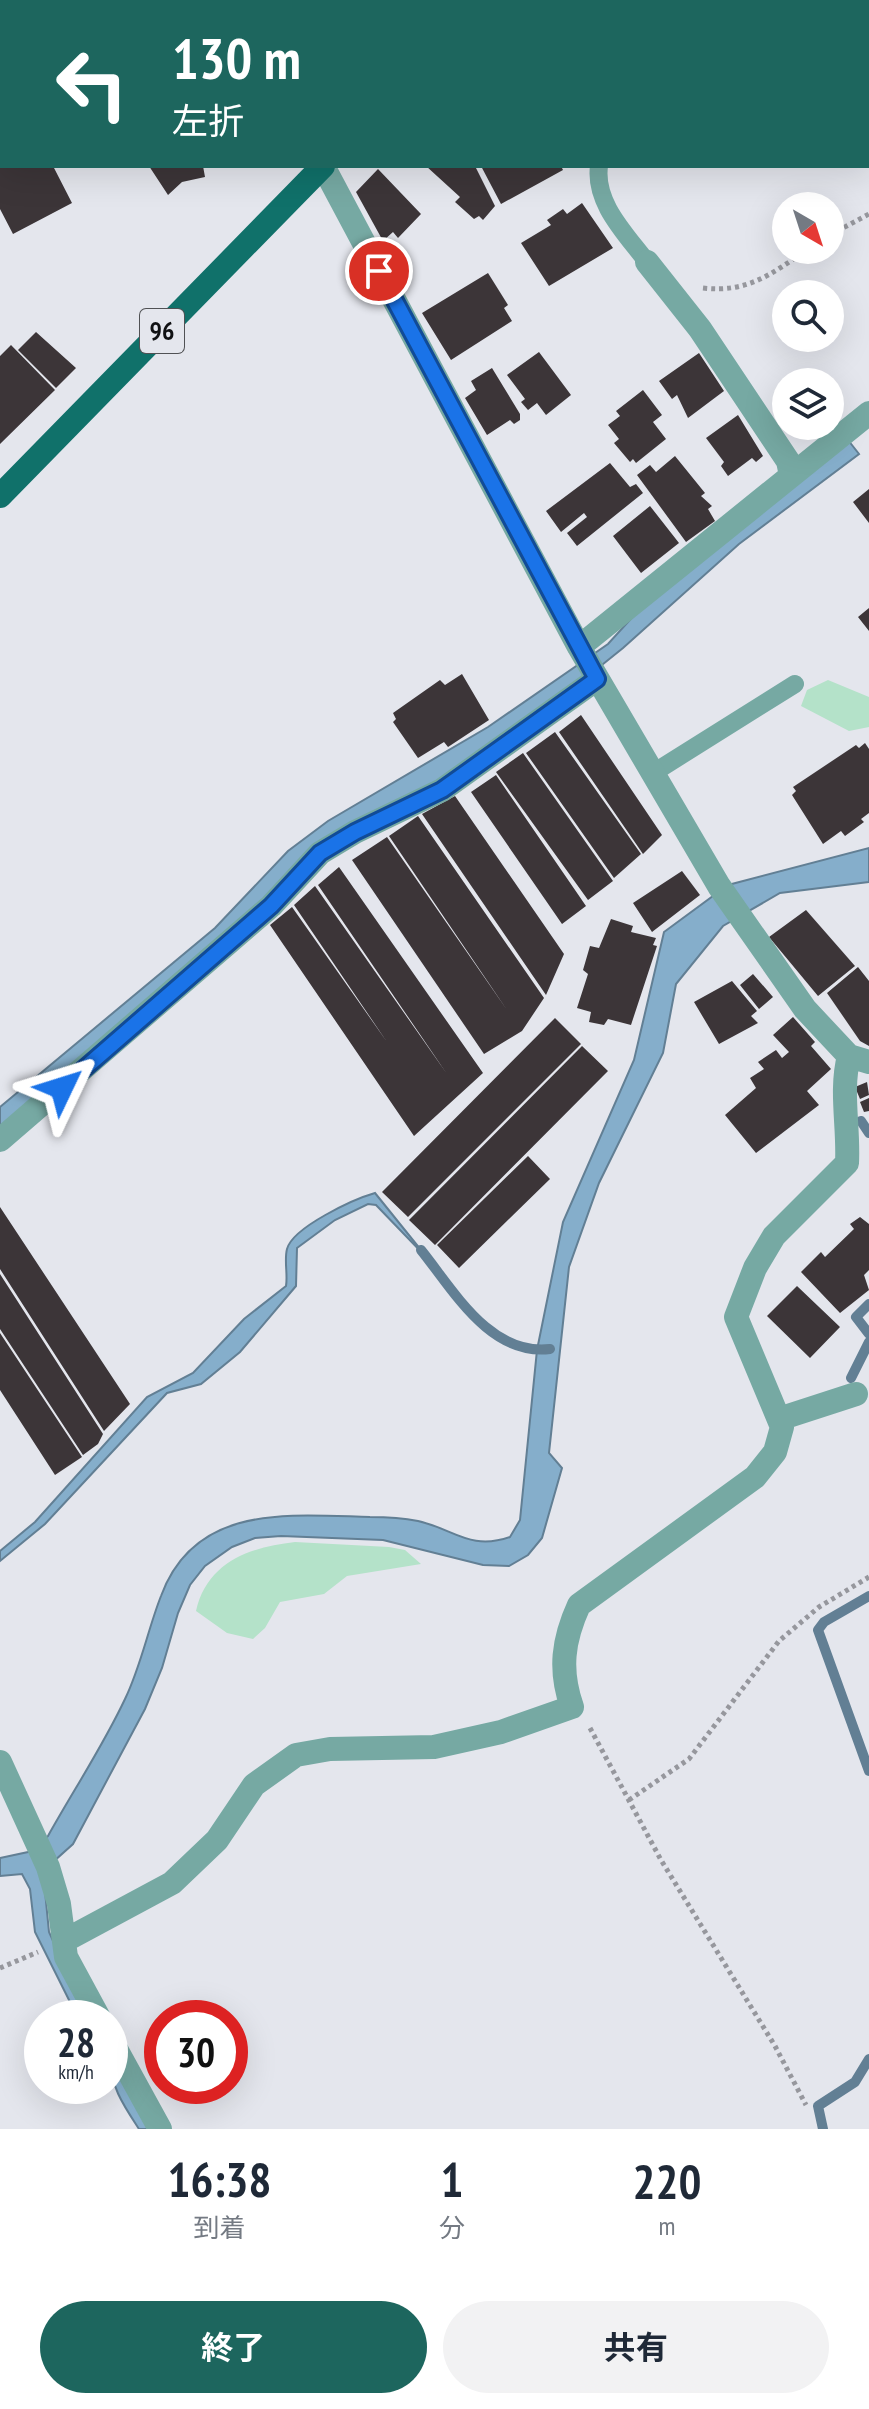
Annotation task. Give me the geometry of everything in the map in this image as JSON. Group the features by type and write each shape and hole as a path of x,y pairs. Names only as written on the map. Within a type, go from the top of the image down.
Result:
{"main road":[{"name":"96","path":"0,496 321,168"}],"street":[{"path":"54,1945 172,1883 217,1840 254,1785 296,1755 330,1749 434,1747 501,1732 572,1707 565,1688 565,1635 579,1605 755,1477 775,1452 782,1427 736,1317 755,1268 774,1236 847,1163 849,1130 843,1080 859,1059 805,1009 739,916 653,773 581,651 324,168"},
{"path":"652,269 700,329 788,461 791,476"},
{"path":"581,651 791,476 866,422"},
{"path":"0,1140 271,906 320,853 355,832 442,790 596,678"},
{"path":"779,1419 856,1394"},
{"path":"0,1762 48,1867 59,1904 54,1945"},
{"path":"54,1945 66,1957 89,2000"},
{"path":"128,2071 160,2129"}],"lane":[{"path":"599,168 598,179 608,209 652,269"},
{"path":"653,773 795,684"}],"path":[{"path":"844,227 869,214"},
{"path":"652,269 693,287 729,291 748,286 784,264"},
{"path":"629,1800 689,1759 779,1641 819,1607 869,1577"},
{"path":"572,1707 593,1732 661,1860 775,2046 806,2105"},
{"path":"0,1968 54,1945"}],"green space":[{"path":"828,680 869,697 869,727 849,731 801,706 807,690"},
{"path":"295,1542 389,1547 405,1550 421,1564 347,1576 324,1594 280,1602 265,1628 253,1639 227,1633 196,1611 210,1580 220,1569 247,1553"}],"water":[{"path":"848,440 859,454 739,544 623,648 577,685 272,895 0,1128 0,1107 215,928 288,851 328,821 488,727 608,644 648,600"},
{"path":"869,848 869,882 780,893 723,926 676,984 663,1053 599,1183 569,1267 549,1453 562,1468 542,1538 528,1555 509,1566 483,1565 383,1540 281,1536 255,1538 232,1547 205,1566 190,1585 178,1613 162,1668 145,1709 73,1844 43,1871 49,1932 80,2000 69,2000 35,1932 30,1889 22,1874 0,1876 0,1858 28,1852 48,1836 125,1699 161,1596 176,1566 197,1544 221,1530 248,1521 278,1517 394,1518 418,1521 484,1542 510,1537 520,1520 537,1350 563,1222 634,1060 664,932 728,885"},
{"path":"375,1193 429,1260 376,1205 368,1204 335,1220 297,1248 296,1286 240,1352 201,1384 167,1393 45,1524 0,1561 0,1551 35,1522 147,1397 193,1373 244,1319 286,1286 287,1249 300,1232 353,1201"},
{"path":"128,2088 152,2129 139,2129 124,2104 128,2104"}],"building":[{"path":"0,168 54,168 72,203 13,234 0,209"},
{"path":"150,168 203,168 205,177 182,182 168,195"},
{"path":"428,168 476,168 495,206 483,220 479,216 474,219 455,202 460,197"},
{"path":"482,168 562,168 563,170 501,204"},
{"path":"378,169 421,214 398,238 393,232 383,241 356,192"},
{"path":"582,203 613,248 549,286 521,243 551,225 547,220 563,209 567,214"},
{"path":"488,273 508,305 504,308 512,321 451,360 422,313"},
{"path":"36,332 76,368 56,388 18,350"},
{"path":"11,345 55,390 0,444 0,356"},
{"path":"539,352 571,395 546,415 537,403 528,410 521,402 525,399 507,375"},
{"path":"699,353 724,391 688,418 677,395 672,399 659,381"},
{"path":"492,368 520,414 520,420 514,424 510,420 487,435 465,398 476,390 471,381"},
{"path":"643,390 662,415 653,422 666,439 636,463 633,459 630,462 614,443 619,439 608,425 620,416 616,411"},
{"path":"738,415 763,456 756,462 752,458 728,476 721,466 724,462 706,438"},
{"path":"675,456 705,493 701,496 712,506 708,509 715,521 686,542 637,475 650,465 656,472"},
{"path":"610,463 630,487 636,484 643,493 577,546 567,533 587,517 584,513 561,532 546,511"},
{"path":"869,489 869,523 853,502"},
{"path":"650,506 679,543 641,573 613,536"},
{"path":"869,608 869,631 858,617"},
{"path":"462,674 489,720 448,747 444,742 418,758 393,722 396,719 393,713 440,680 445,685"},
{"path":"581,715 662,835 643,854 559,732"},
{"path":"555,732 641,854 614,878 526,753"},
{"path":"865,743 869,749 869,813 861,819 864,822 845,836 841,831 823,844 792,795 796,791 793,787 856,745 859,748"},
{"path":"523,753 613,881 588,900 496,772"},
{"path":"496,775 586,906 562,924 471,792"},
{"path":"455,796 564,954 546,995 422,814"},
{"path":"418,816 544,998 522,1031 484,1054 352,860 387,837 507,1010 389,836"},
{"path":"339,867 483,1073 414,1136 270,925 292,907 387,1042 294,905 315,886 447,1074 318,885"},
{"path":"682,871 700,895 652,932 633,903"},
{"path":"806,910 855,966 818,996 769,937"},
{"path":"611,919 633,926 631,932 656,938 653,945 657,946 631,1025 608,1019 604,1025 589,1022 591,1012 577,1008 588,974 583,970 590,946 599,948"},
{"path":"858,967 869,981 869,1046 860,1041 827,993"},
{"path":"753,974 773,997 759,1009 740,985"},
{"path":"732,981 757,1011 751,1016 758,1023 719,1044 694,1002"},
{"path":"793,1017 815,1042 811,1046 831,1069 807,1091 819,1105 756,1153 725,1115 756,1088 750,1078 764,1069 758,1062 776,1050 782,1058 789,1052 773,1035"},
{"path":"555,1018 581,1044 408,1217 382,1192"},
{"path":"582,1046 608,1071 435,1245 409,1220"},
{"path":"867,1082 869,1095 860,1099 855,1087"},
{"path":"869,1098 869,1111 864,1112 860,1102"},
{"path":"528,1156 550,1179 459,1268 437,1245"},
{"path":"0,1207 130,1404 104,1431 0,1269"},
{"path":"860,1217 869,1224 869,1270 864,1275 869,1290 840,1313 801,1272 821,1252 825,1257 854,1229 850,1224"},
{"path":"0,1274 103,1434 98,1444 83,1455 0,1329"},
{"path":"797,1286 840,1327 810,1358 767,1316"},
{"path":"0,1333 82,1457 55,1475 0,1390"}],"waterway":[{"path":"861,1121 869,1133"},
{"path":"421,1250 460,1301 492,1332 509,1342 529,1348 550,1349"},
{"path":"869,1304 856,1317 869,1334"},
{"path":"851,1378 869,1342"},
{"path":"869,1596 824,1622 818,1630 869,1771"},
{"path":"823,2129 818,2106 855,2082 869,2059"}],"route":[{"path":"62,1088 271,906 320,853 355,832 442,790 597,679 379,271"}]}
